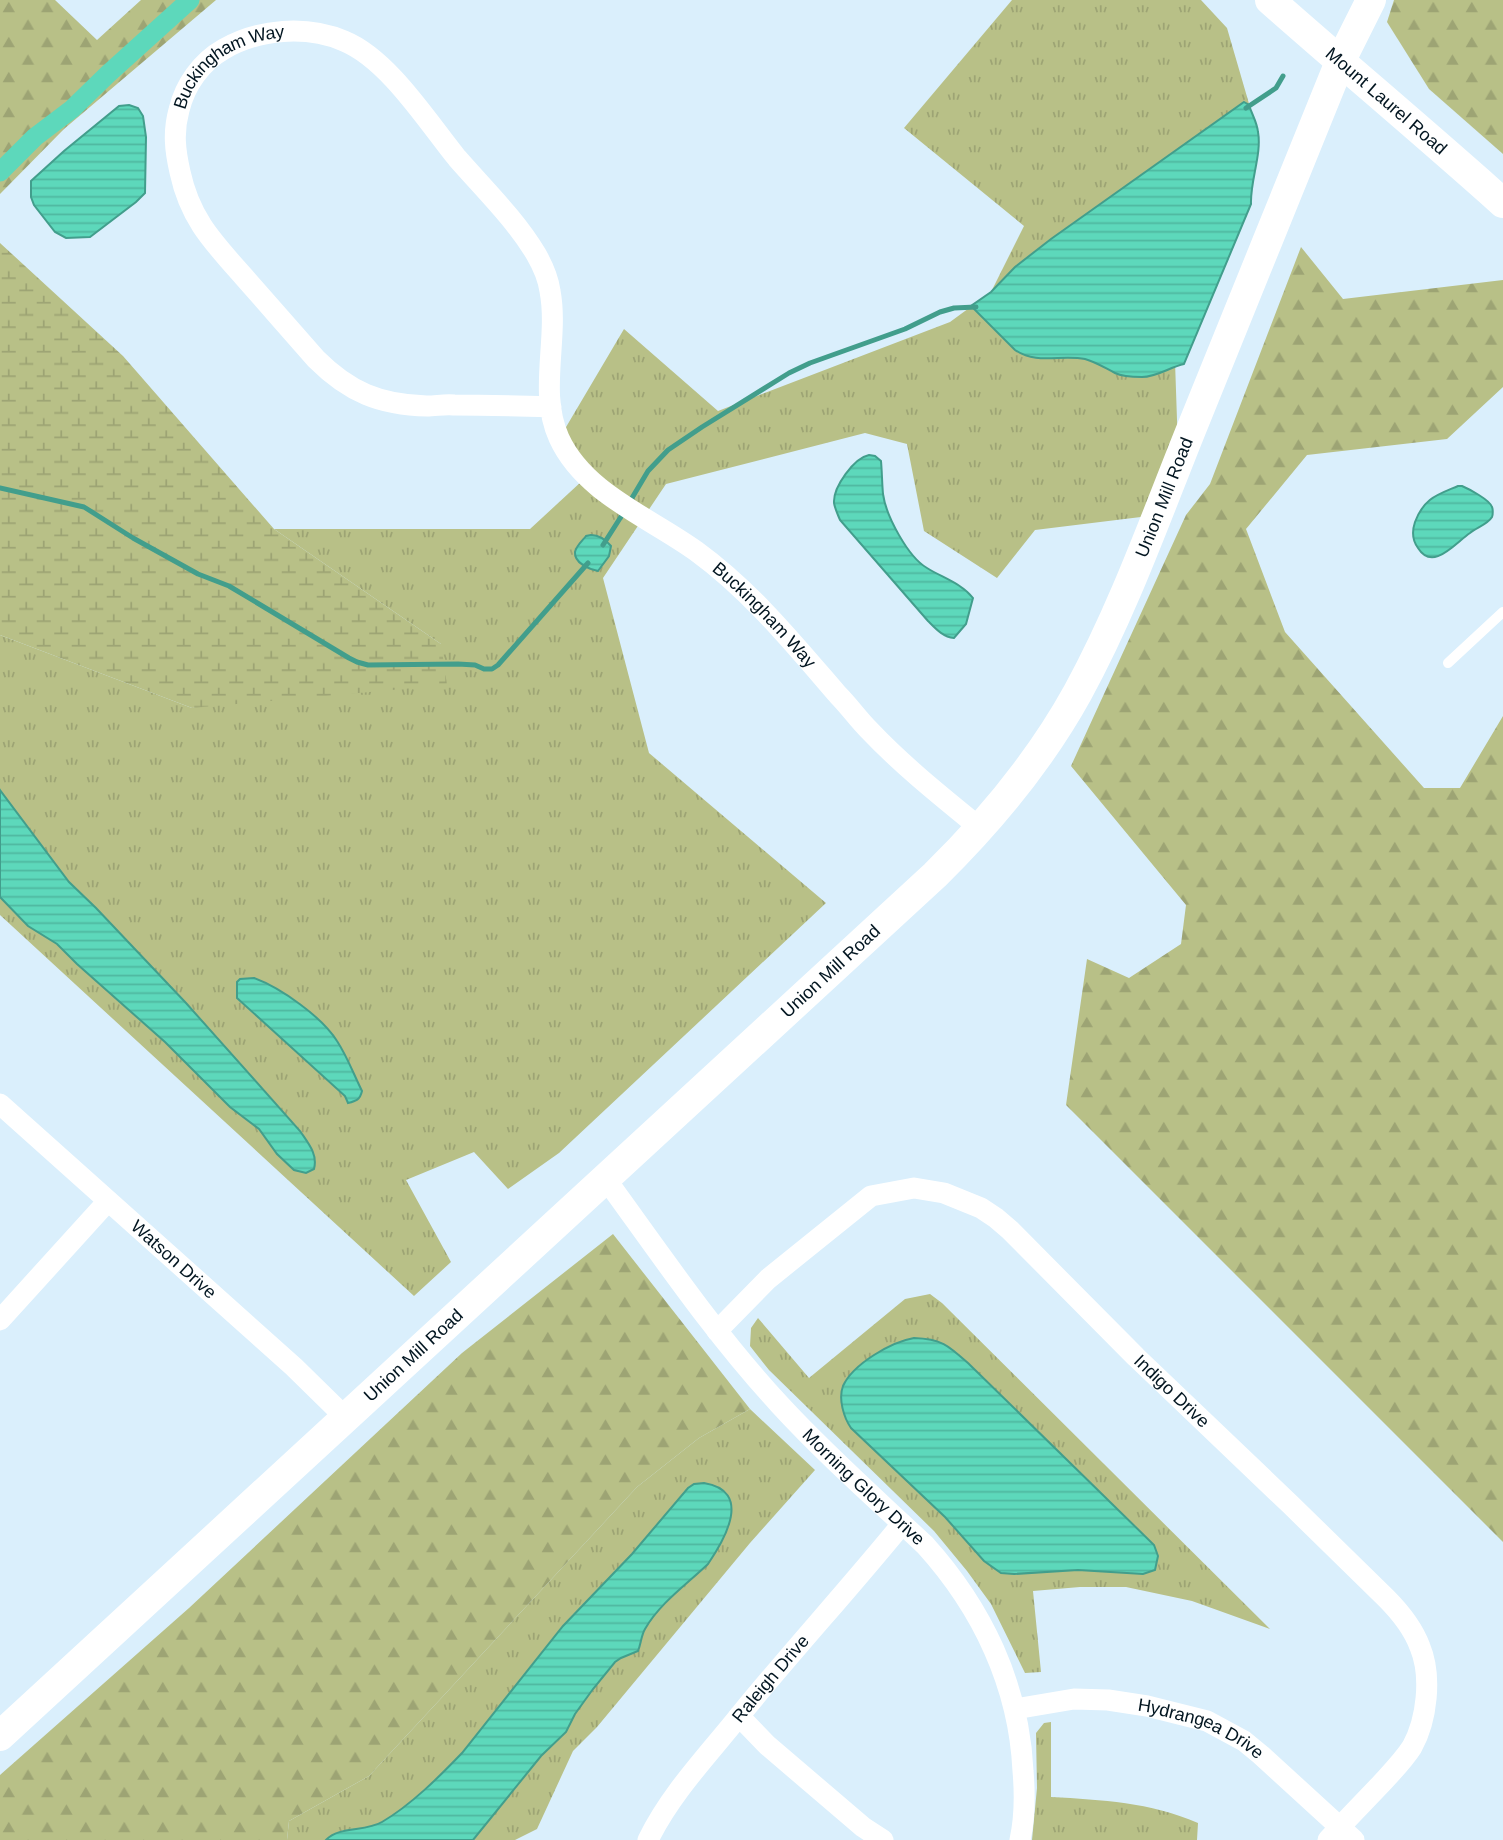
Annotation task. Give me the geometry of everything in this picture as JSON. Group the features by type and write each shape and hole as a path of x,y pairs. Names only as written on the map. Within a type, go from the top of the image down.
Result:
{"street":[{"name":"Mount Laurel Road","path":"1270,0 1503,202"},
{"name":"Union Mill Road","path":"0,1736 935,875 980,828 1036,759 1077,693 1104,639 1340,62 1371,0"},
{"name":"Buckingham Way","path":"551,407 450,404 429,406 387,402 348,387 316,359 216,246 192,210 184,190 174,146 175,125 188,85 216,53 235,42 257,35 301,32 323,34 344,41 363,51 380,66 525,238 546,273 551,304 551,407 557,435 569,455 584,474 603,491 694,549 736,584 772,619 895,757 980,828"},
{"name":"Watson Drive","path":"0,1104 294,1367 345,1417"},
{"name":"Morning Glory Drive","path":"605,1178 717,1331 781,1406 941,1563 970,1603 1002,1667 1015,1709 1024,1785 1020,1840"},
{"name":"Indigo Drive","path":"717,1331 768,1279 871,1196 914,1188 944,1193 981,1208 996,1218 1069,1292 1387,1598 1401,1613 1412,1631 1421,1648 1426,1689 1420,1729 1401,1762 1341,1836"},
{"path":"0,1320 108,1201"},
{"name":"Raleigh Drive","path":"648,1840 682,1787 739,1716 902,1524"},
{"name":"Hydrangea Drive","path":"1015,1709 1074,1699 1108,1700 1147,1706 1207,1721 1244,1741 1295,1785 1341,1836"},
{"path":"739,1716 766,1745 863,1827 883,1840"}],"lane":[{"path":"1448,663 1503,612"}],"green space":[{"path":"0,0 55,0 97,40 141,0 216,0 64,129 0,194"},
{"path":"1012,0 1201,0 1227,28 1252,114 1174,332 1178,449 1149,516 1035,530 997,578 924,531 907,444 865,433 666,484 603,578 649,753 826,903 559,1153 508,1189 474,1152 406,1180 451,1262 414,1296 0,915 0,635 192,708 441,644 274,529 530,529 582,481 556,444 624,329 718,411 950,322 991,292 1024,226 904,128"},
{"path":"1394,0 1503,0 1503,154 1429,89 1387,22"},
{"path":"0,243 123,356 274,529 441,644 447,685 192,708 0,635"},
{"path":"1301,247 1343,299 1503,280 1503,387 1447,439 1307,455 1246,529 1285,632 1424,788 1460,788 1503,716 1503,1542 1066,1105 1087,959 1129,978 1181,944 1186,905 1071,766 1186,515 1210,484"},
{"path":"613,1234 750,1409 699,1438 637,1487 369,1776 289,1821 287,1840 0,1840 0,1775 189,1608 462,1353"},
{"path":"930,1294 1270,1629 1192,1601 1126,1587 1033,1591 1041,1672 1025,1673 991,1604 934,1531 769,1370 750,1346 751,1328 758,1318 809,1378 905,1299"},
{"path":"750,1409 815,1470 750,1543 597,1727 573,1751 537,1829 515,1840 287,1840 289,1821 369,1776 637,1487 699,1438"},
{"path":"1051,1722 1051,1797 1144,1806 1180,1816 1198,1823 1197,1840 1032,1840 1037,1788 1036,1733 1044,1723"}],"shaded area":[{"path":"1244,102 1249,105 1256,122 1259,140 1251,204 1184,364 1153,375 1132,377 1118,374 1085,359 1032,357 1015,350 971,306 991,292 1015,267 1051,239"},
{"path":"119,106 138,108 143,116 146,137 145,193 90,237 66,238 55,232 34,205 31,181"},
{"path":"869,455 881,461 885,503 906,546 920,563 973,598 966,624 954,638 943,634 928,621 840,520 834,503 837,489 851,467"},
{"path":"1458,486 1487,501 1492,508 1492,517 1444,553 1430,557 1424,555 1416,545 1413,535 1419,514 1432,498"},
{"path":"586,536 602,538 611,546 609,556 598,571 583,565 575,556 578,545"},
{"path":"0,790 69,882 186,1003 300,1131 313,1154 314,1169 306,1173 294,1170 277,1154 259,1129 230,1107 165,1042 57,944 28,926 0,897"},
{"path":"254,978 300,1004 322,1022 344,1053 362,1091 357,1100 348,1103 345,1096 237,998 237,982 240,979"},
{"path":"914,1338 945,1345 970,1365 1154,1545 1158,1556 1155,1570 1143,1574 1078,1570 1014,1574 1001,1573 984,1561 945,1517 851,1428 844,1414 841,1402 843,1386 855,1370 884,1349"},
{"path":"704,1483 719,1488 728,1496 731,1506 727,1529 715,1554 708,1564 658,1611 645,1629 638,1651 615,1662 575,1714 566,1732 541,1756 473,1840 326,1840 338,1833 382,1822 434,1781 462,1753 563,1626 632,1554 688,1488"}],"waterway":[{"path":"0,172 35,137 72,109 190,0"},
{"path":"1246,108 1276,88 1283,76"},
{"path":"629,503 648,471 668,450 789,373 905,329 940,312 976,307"},
{"path":"0,488 84,507 133,538 198,574 229,586 349,658 368,665 458,664 492,669 588,563"},
{"path":"603,545 624,512"}]}
